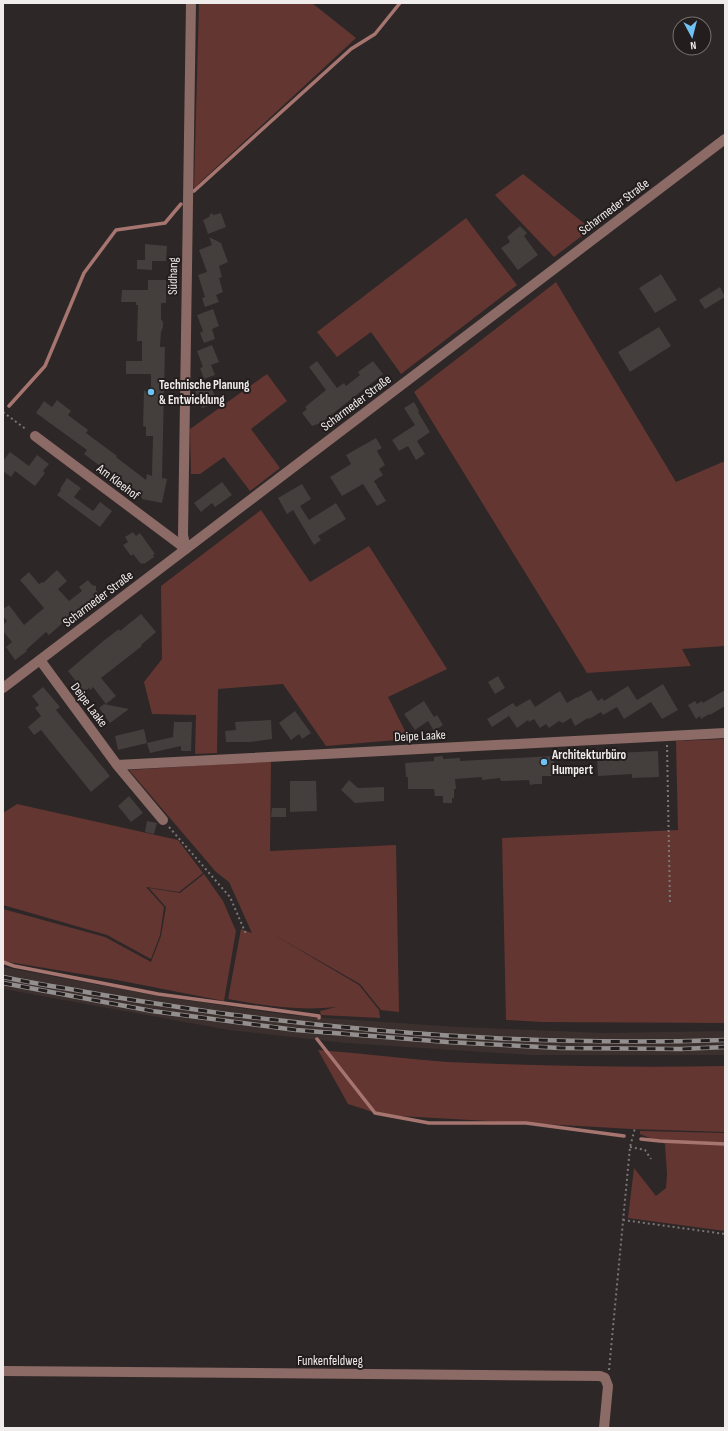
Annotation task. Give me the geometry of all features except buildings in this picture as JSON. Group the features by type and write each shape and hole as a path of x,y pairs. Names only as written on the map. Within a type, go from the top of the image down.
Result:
{"street":[{"name":"Südhang","path":"186,549 183,536 191,3"},
{"name":"Scharmeder Straße","path":"3,688 725,138"},
{"name":"Am Kleehof","path":"35,436 186,549"},
{"name":"Deipe Laake","path":"40,660 117,765 163,820"},
{"name":"Deipe Laake","path":"117,765 725,733"},
{"name":"Funkenfeldweg","path":"3,1371 600,1376 605,1378"},
{"path":"604,1428 608,1386 605,1378"}],"path":[{"path":"3,412 35,436"},
{"path":"667,736 670,904"},
{"path":"163,820 230,897 246,934"},
{"path":"605,1378 609,1370 630,1146 634,1128"},
{"path":"630,1146 645,1150 651,1159"},
{"path":"623,1220 725,1234"}],"shaded area":[{"path":"199,3 312,3 356,38 194,188"},
{"path":"523,174 591,229 554,257 495,195"},
{"path":"466,218 517,285 401,374 371,332 337,357 317,332"},
{"path":"556,282 676,482 725,461 725,646 682,649 691,666 587,673 414,392"},
{"path":"267,374 287,401 251,429 280,468 250,491 224,457 200,474 191,474 190,429"},
{"path":"261,510 310,582 369,546 447,669 388,697 409,739 326,746 283,684 218,689 217,753 195,754 196,715 152,714 144,682 162,659 161,586"},
{"path":"725,739 725,1023 542,1022 506,1020 502,838 678,830 676,741"},
{"path":"271,761 270,851 396,845 399,1012 381,1010 360,984 271,933 359,985 379,1010 380,1018 321,1015 320,1011 336,1007 282,1007 228,999 241,929 252,933 229,882 216,872 129,770"},
{"path":"17,804 178,840 203,873 179,892 146,887 164,907 160,935 151,959 107,935 3,905 3,813"},
{"path":"204,874 223,901 236,931 224,1001 117,980 3,961 3,909 105,937 151,962 161,936 166,907 149,888 180,893"},
{"path":"3,967 158,996 288,1015 459,1027 605,1033 725,1031 725,1055 530,1055 346,1043 229,1030 3,989"},
{"path":"318,1050 448,1062 621,1067 725,1066 725,1132 632,1129 382,1115 348,1104"},
{"path":"640,1131 725,1133 725,1231 628,1218 634,1168 656,1196 666,1188 667,1174 665,1144 640,1134"}],"waterway":[{"path":"194,191 351,49 375,34 400,3"},
{"path":"9,406 45,366 84,273 116,230 165,223 181,204"},
{"path":"3,962 14,966 158,994 319,1016 319,1018"},
{"path":"317,1039 375,1113 429,1123 526,1123 624,1136"},
{"path":"641,1139 725,1144"}],"railway":[{"path":"3,977 219,1013 282,1021 408,1033 535,1040 725,1040"},
{"path":"3,983 152,1011 296,1030 447,1042 560,1048 681,1049 725,1047"}],"place":[{"name":"Technische Planung & Entwicklung","path":"151,392"},
{"name":"Architekturbüro Humpert","path":"544,762"}]}
